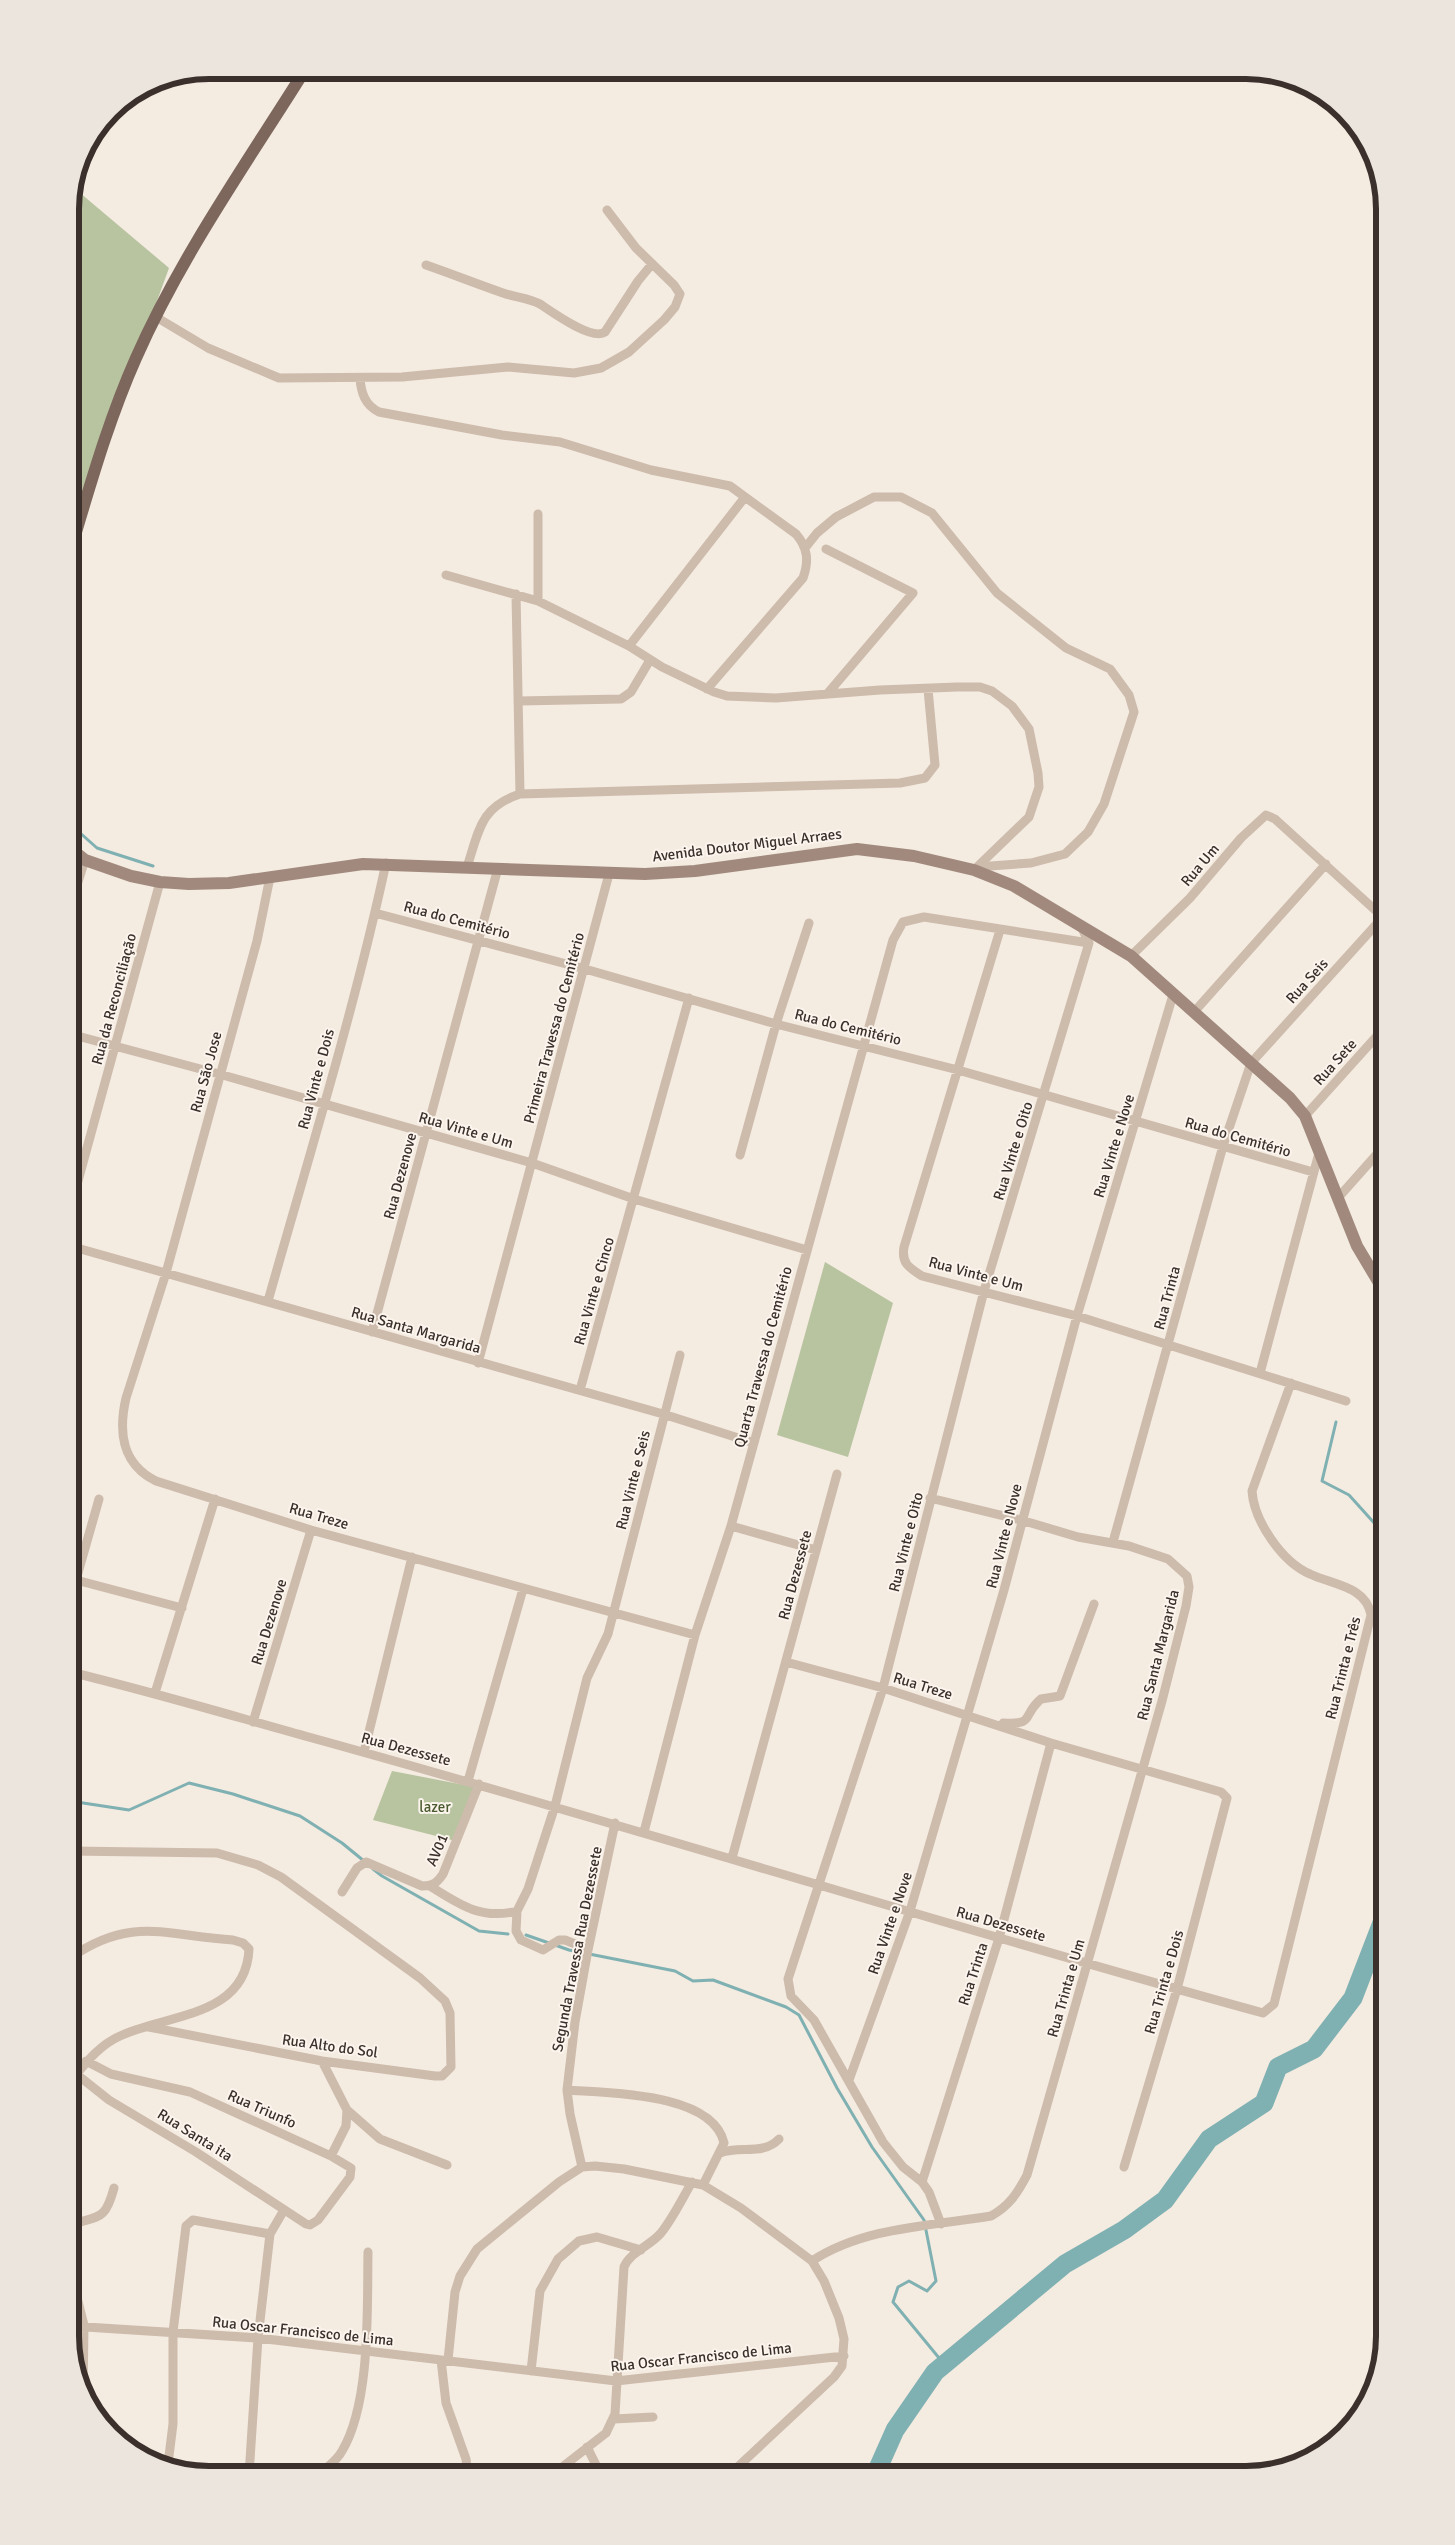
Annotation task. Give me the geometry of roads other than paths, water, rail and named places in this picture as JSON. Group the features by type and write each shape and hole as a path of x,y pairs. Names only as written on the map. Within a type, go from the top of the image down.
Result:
{"main road":[{"path":"79,523 113,413 156,317 206,224 299,79"},
{"name":"Avenida Doutor Miguel Arraes","path":"79,855 85,860 131,876 160,882 189,884 228,883 330,867 386,863 609,874 695,871 857,849 892,851 975,868 1014,886 1130,956 1251,1063 1305,1116"},
{"path":"1305,1116 1357,1246 1376,1279"}],"street":[{"path":"156,317 208,348 279,378 417,376 508,367 574,373 601,368 640,343 677,303 679,290 636,248 607,210"},
{"path":"426,265 504,294 535,302 568,322 600,335 605,332 638,281 652,264"},
{"path":"360,378 362,393 367,404 384,414 502,435 560,442 651,470 730,486 796,534 805,548 807,562 803,578 707,689"},
{"path":"629,646 746,497"},
{"path":"805,548 817,533 836,517 874,497 901,497 932,513 997,593 1066,648 1110,669 1129,695 1134,712 1104,804 1088,832 1065,854 1031,863 975,868"},
{"path":"538,514 538,601"},
{"path":"826,549 913,593 828,693"},
{"path":"446,575 538,601 629,646 650,660 707,689 727,696 787,698 828,693 980,687 992,691 1012,706 1029,729 1039,787 1034,806 1020,826 975,868"},
{"path":"516,594 520,794"},
{"path":"519,701 621,699 631,692 650,660"},
{"path":"467,867 480,827 488,813 502,800 520,794 900,783 925,778 935,765 928,689"},
{"name":"Rua Um","path":"1130,956 1190,898 1241,838 1264,816 1275,819 1326,864"},
{"path":"79,879 85,860"},
{"name":"Rua Vinte e Dois","path":"268,1301 324,1103 375,913 386,863"},
{"path":"1194,1012 1326,864 1376,911"},
{"name":"Rua Dezenove","path":"372,1332 498,868"},
{"name":"Primeira Travessa do Cemitério","path":"478,1363 609,874"},
{"name":"Rua São Jose","path":"166,1273 219,1074 257,942 270,877"},
{"name":"Rua da Reconciliação","path":"79,1177 160,882"},
{"name":"Rua do Cemitério","path":"375,913 585,969 776,1024 958,1070 1313,1172"},
{"name":"Quarta Travessa do Cemitério","path":"644,1832 695,1635 754,1443 899,925 907,920 935,917 1000,930"},
{"path":"740,1155 776,1024 809,923"},
{"path":"1081,926 1088,943"},
{"name":"Rua Seis","path":"1251,1063 1376,927"},
{"path":"1000,930 1088,943"},
{"name":"Rua Vinte e Um","path":"1000,930 904,1247 903,1258 908,1266 922,1276 1078,1316 1346,1401"},
{"name":"Rua Vinte e Oito","path":"849,2080 814,2020 789,1992 790,1970 821,1885 883,1688 984,1291 1044,1096 1088,943"},
{"name":"Rua Vinte e Nove","path":"849,2080 910,1911 969,1715 1078,1316 1173,995"},
{"name":"Rua Vinte e Cinco","path":"580,1390 689,998"},
{"name":"Rua Vinte e Um","path":"79,1037 324,1103 532,1163 634,1199 807,1250"},
{"name":"Rua Sete","path":"1305,1116 1376,1037"},
{"name":"Rua Trinta","path":"1113,1542 1170,1344 1223,1146 1251,1063"},
{"path":"1260,1373 1319,1153"},
{"path":"1338,1198 1376,1154"},
{"name":"Rua Santa Margarida","path":"79,1249 268,1301 478,1363 580,1390 754,1443"},
{"path":"1372,1273 1376,1269"},
{"name":"Rua Treze","path":"166,1273 122,1414 129,1459 144,1475 156,1481 311,1530 695,1635"},
{"name":"Rua Vinte e Seis","path":"517,1911 528,1889 555,1806 587,1678 608,1634 663,1414 680,1355"},
{"name":"Rua Trinta e Três","path":"1263,2013 1272,2007 1279,1986 1371,1615 1370,1606 1359,1594 1309,1574 1291,1562 1266,1529 1255,1507 1252,1491 1291,1383"},
{"name":"Rua Dezessete","path":"732,1858 836,1474"},
{"name":"Rua Santa Margarida","path":"930,1498 1022,1520 1078,1537 1113,1542 1168,1559 1182,1570 1189,1580 1184,1614 1142,1771"},
{"path":"79,1569 99,1499"},
{"path":"156,1693 216,1499"},
{"path":"730,1526 816,1550"},
{"name":"Rua Dezenove","path":"253,1722 311,1530"},
{"path":"364,1752 412,1557"},
{"path":"79,1581 182,1608"},
{"path":"468,1781 523,1589"},
{"path":"992,1723 1021,1724 1026,1722 1041,1699 1060,1696 1094,1604"},
{"name":"Rua Treze","path":"786,1662 883,1688 1051,1743 1142,1771 1221,1792 1227,1798 1227,1804"},
{"name":"Rua Dezessete","path":"79,1674 156,1693 253,1722 479,1784 999,1938 1263,2013"},
{"name":"Rua Trinta","path":"922,2182 999,1938 1051,1743"},
{"name":"Rua Trinta e Um","path":"937,2225 991,2216 1005,2208 1016,2196 1027,2175 1142,1771"},
{"name":"AV01","path":"342,1892 364,1863 422,1886 430,1886 438,1882 443,1874 479,1784"},
{"name":"Rua Trinta e Dois","path":"1124,2166 1177,1989 1227,1804"},
{"name":"Segunda Travessa Rua Dezessete","path":"582,2168 570,2114 567,2090 575,2022 588,1949 615,1823"},
{"name":"Rua Alto do Sol","path":"79,1852 218,1853 258,1865 281,1877 420,1978 444,2001 450,2013 451,2067 442,2076 322,2061 149,2027"},
{"path":"430,1886 479,1913 491,1915 517,1911 516,1932 521,1940 543,1950 565,1940 588,1949"},
{"path":"79,1952 100,1939 128,1932 171,1932 233,1940 243,1943 249,1950 248,1958 237,1986 230,1994 213,2006 119,2036 96,2050 79,2068"},
{"name":"Rua Triunfo","path":"86,2061 111,2074 190,2092 348,2165 351,2173 318,2220 310,2225 306,2224"},
{"path":"322,2061 347,2110 380,2139 448,2165"},
{"name":"Rua Santa ita","path":"79,2080 196,2152 306,2224"},
{"path":"812,2261 831,2249 853,2240 874,2234 937,2225 929,2192 922,2182 903,2168 888,2150 849,2080"},
{"path":"567,2090 664,2099 690,2109 710,2121 720,2132 724,2143 703,2185"},
{"path":"331,2156 346,2126 347,2110"},
{"path":"720,2153 732,2150 768,2148 779,2139"},
{"path":"467,2466 446,2403 444,2360 455,2292 460,2276 477,2249 530,2204 582,2168 624,2169 703,2185 741,2208 812,2261 824,2281 839,2318 844,2356 842,2366 834,2377 739,2466"},
{"path":"564,2466 606,2433 614,2419 624,2267 630,2257 641,2250 663,2230 692,2182"},
{"path":"79,2221 102,2214 108,2208 114,2188"},
{"path":"250,2466 258,2338 270,2234 284,2210"},
{"path":"169,2459 173,2424 174,2332 184,2232 189,2222 193,2220 270,2234"},
{"path":"532,2371 540,2291 558,2259 579,2241 597,2237 641,2250"},
{"path":"329,2466 343,2450 358,2403 365,2352 368,2252"},
{"path":"79,2306 84,2326 83,2371"},
{"name":"Rua Oscar Francisco de Lima","path":"79,2326 258,2338 616,2382 844,2356"},
{"path":"614,2419 653,2417"},
{"path":"588,2447 598,2466"}],"waterway":[{"path":"79,832 97,848 153,866"},
{"path":"1336,1422 1322,1481 1349,1495 1376,1525"},
{"path":"79,1802 129,1810 189,1783 233,1794 300,1816 342,1843 364,1861"},
{"path":"373,1869 479,1931 508,1934"},
{"path":"526,1935 549,1943"},
{"path":"879,2466 895,2430 935,2372 1065,2264 1124,2230 1165,2200 1209,2139 1264,2103 1278,2067 1314,2049 1353,1998 1376,1938"},
{"path":"555,1945 569,1950 675,1971 693,1981 713,1980 786,2007 799,2015 837,2088 872,2147 924,2220 936,2281 927,2291 909,2281 898,2287 893,2302 944,2364"}],"park label":[{"name":"lazer","path":"435,1807"}]}
